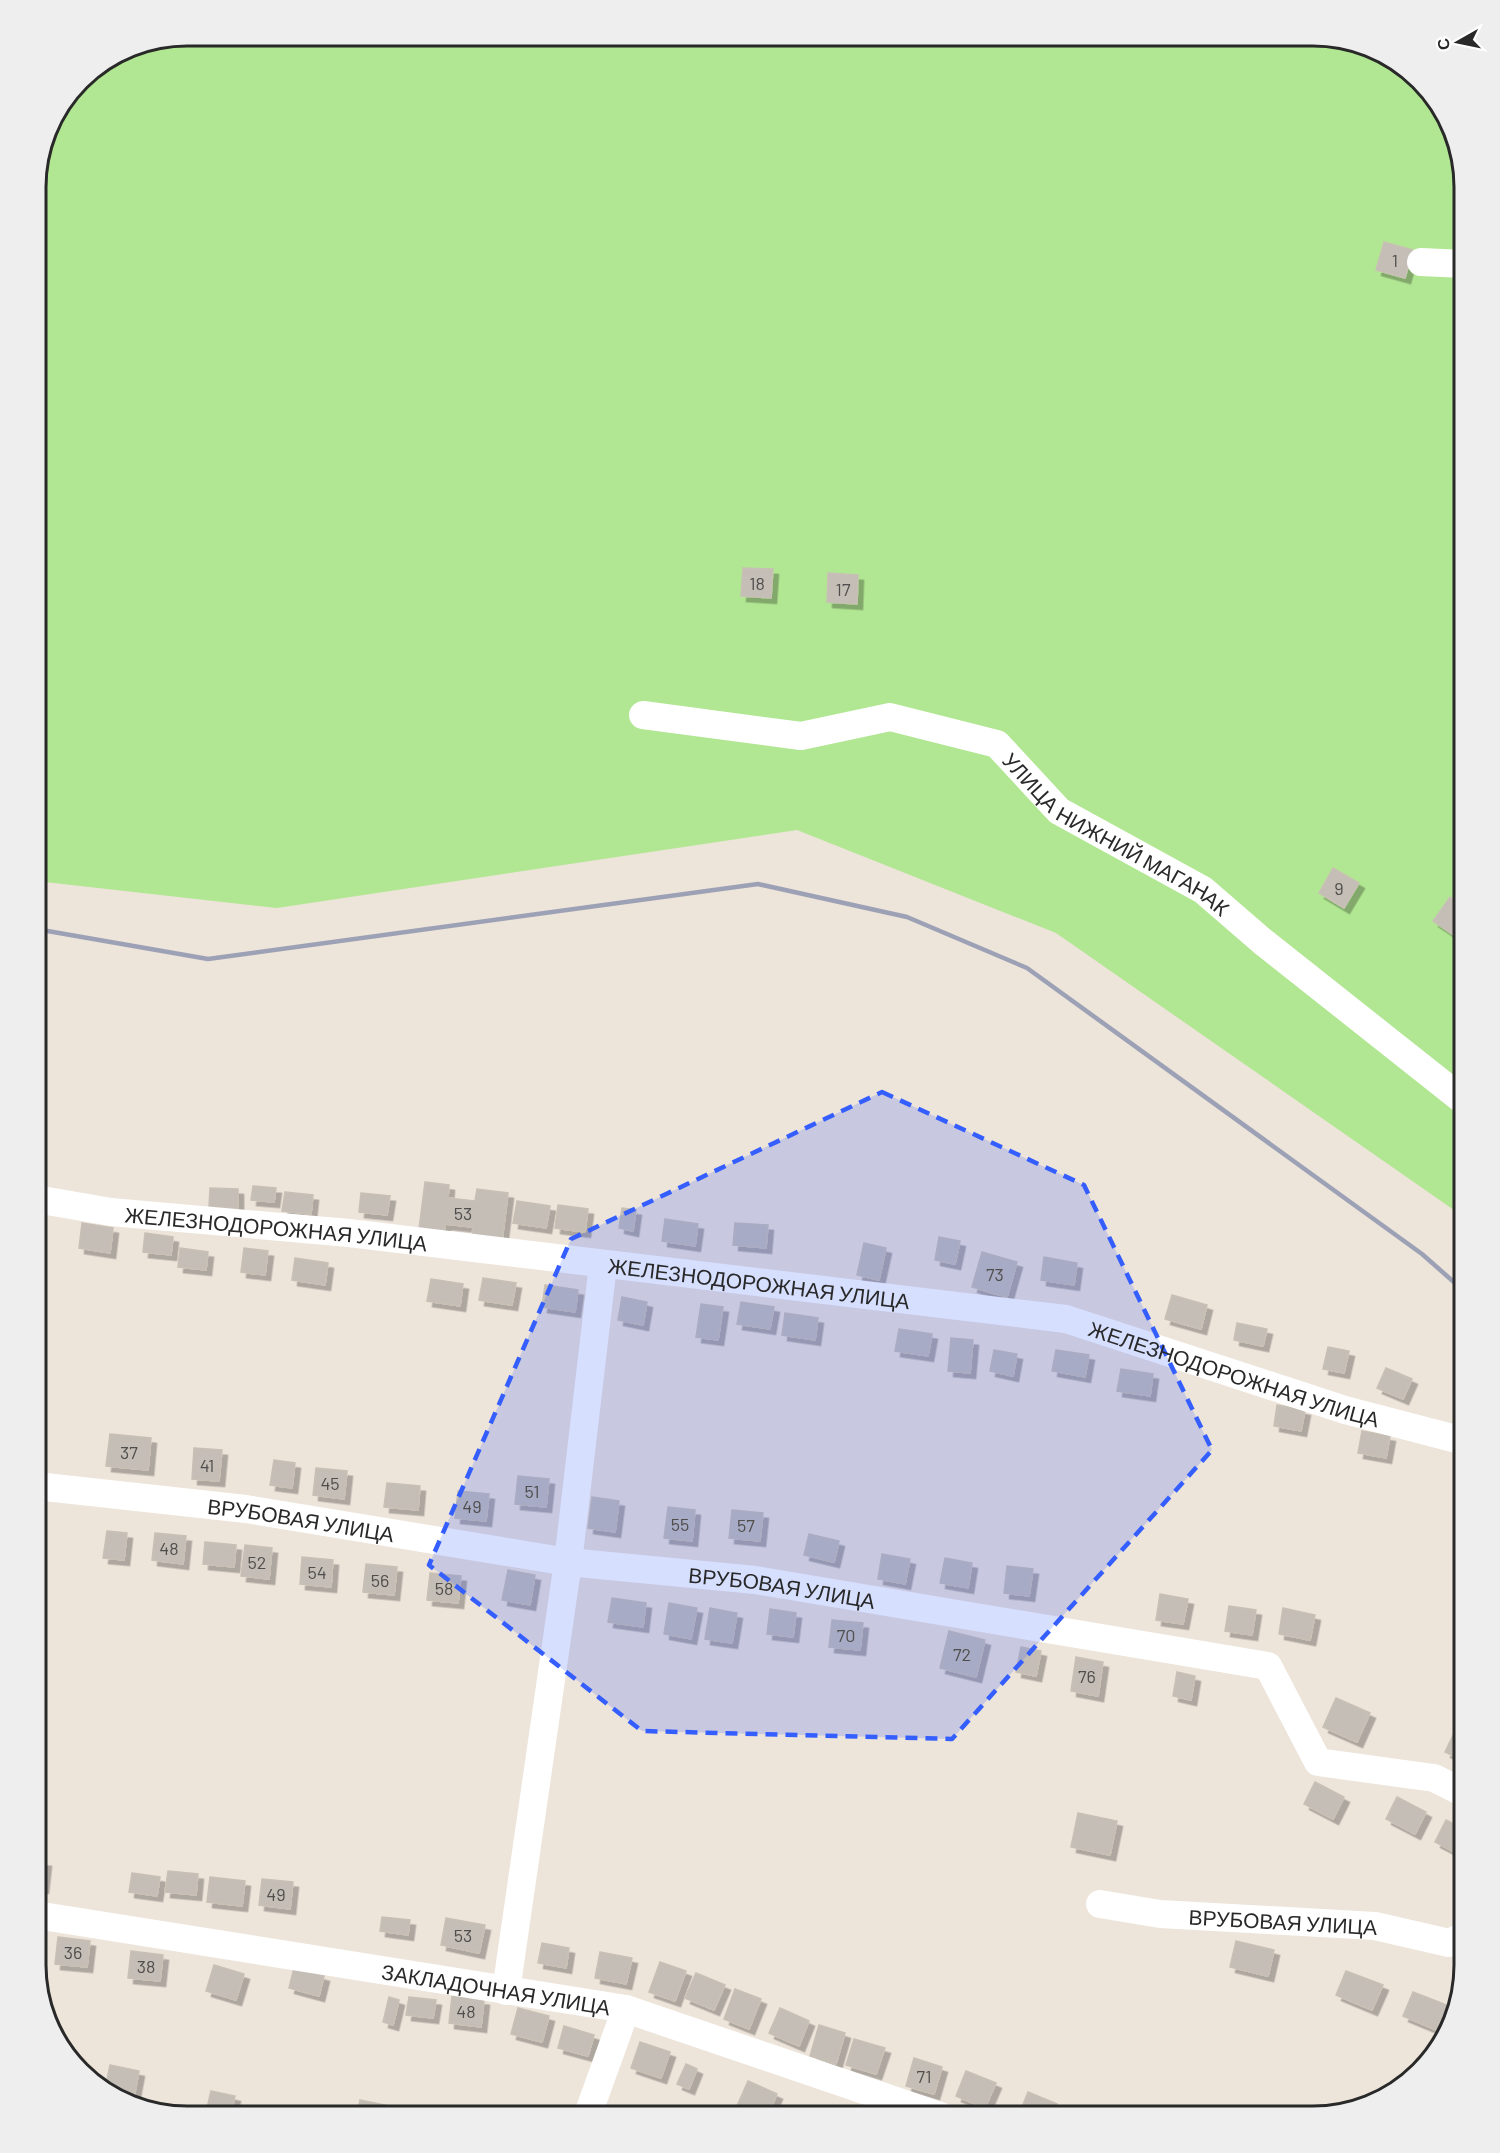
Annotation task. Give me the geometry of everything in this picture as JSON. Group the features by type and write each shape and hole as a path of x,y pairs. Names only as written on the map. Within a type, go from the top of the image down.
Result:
{"street":[{"path":"1421,262 1454,264"},
{"name":"УЛИЦА НИЖНИЙ МАГАНАК","path":"644,715 801,736 890,717 997,744 1059,811 1203,890 1262,941 1454,1093"},
{"name":"ЖЕЛЕЗНОДОРОЖНАЯ УЛИЦА","path":"46,1201 111,1212 349,1233 603,1265 900,1297 1066,1319 1345,1410 1454,1438"},
{"path":"506,1991 568,1562 603,1265"},
{"name":"ВРУБОВАЯ УЛИЦА","path":"46,1487 246,1509 568,1562 755,1580 1268,1666 1318,1762 1434,1778 1454,1788"},
{"name":"ВРУБОВАЯ УЛИЦА","path":"1100,1904 1160,1914 1375,1926 1449,1943 1454,1941"},
{"name":"ЗАКЛАДОЧНАЯ УЛИЦА","path":"46,1917 626,2009 911,2106"},
{"path":"591,2106 626,2009"}],"highlighted area":[{"path":"882,1092 1084,1185 1212,1450 952,1739 642,1731 429,1565 571,1239"}],"green space":[{"path":"178,47 1322,47 1358,54 1391,70 1419,94 1430,109 1443,133 1449,151 1454,187 1454,1210 1056,933 797,830 277,908 47,882 47,178 51,151 57,133 70,109 94,81 109,70 142,54"}],"building":[{"path":"1384,242 1413,250 1405,278 1376,270"},
{"path":"743,568 773,569 771,598 741,596"},
{"path":"828,573 858,575 857,604 827,602"},
{"path":"1333,868 1359,883 1344,908 1319,893"},
{"path":"1450,897 1454,900 1454,935 1433,921"},
{"path":"425,1182 449,1185 448,1198 475,1201 477,1189 508,1193 502,1241 472,1237 473,1227 445,1224 444,1232 419,1229"},
{"path":"253,1186 276,1188 274,1202 251,1200"},
{"path":"210,1188 238,1189 238,1208 209,1207"},
{"path":"285,1192 313,1195 311,1214 282,1211"},
{"path":"361,1193 390,1196 387,1215 359,1212"},
{"path":"517,1201 550,1206 546,1228 513,1223"},
{"path":"558,1205 588,1209 585,1232 555,1228"},
{"path":"622,1208 636,1210 633,1231 619,1228"},
{"path":"665,1219 698,1224 695,1246 662,1241"},
{"path":"82,1223 113,1228 110,1253 79,1248"},
{"path":"735,1223 768,1225 766,1248 733,1245"},
{"path":"145,1233 173,1237 171,1255 143,1252"},
{"path":"939,1237 960,1241 955,1264 935,1260"},
{"path":"864,1243 886,1248 879,1280 857,1275"},
{"path":"180,1248 208,1252 206,1270 178,1267"},
{"path":"244,1248 268,1251 265,1275 241,1272"},
{"path":"982,1252 1017,1262 1007,1297 972,1287"},
{"path":"1044,1257 1077,1263 1074,1285 1041,1280"},
{"path":"295,1258 328,1263 325,1285 292,1280"},
{"path":"483,1278 516,1283 512,1305 479,1300"},
{"path":"431,1279 463,1284 460,1306 427,1301"},
{"path":"545,1285 578,1290 575,1312 542,1307"},
{"path":"1172,1295 1207,1305 1201,1329 1165,1319"},
{"path":"622,1297 647,1302 643,1325 618,1320"},
{"path":"741,1302 774,1307 770,1329 737,1324"},
{"path":"701,1304 723,1307 718,1340 696,1337"},
{"path":"785,1313 818,1318 815,1340 782,1335"},
{"path":"1237,1323 1267,1329 1263,1346 1234,1340"},
{"path":"899,1329 932,1334 928,1356 895,1351"},
{"path":"951,1338 973,1340 970,1373 948,1371"},
{"path":"1328,1347 1349,1351 1344,1373 1323,1369"},
{"path":"994,1350 1017,1354 1013,1376 990,1371"},
{"path":"1056,1350 1089,1355 1085,1377 1052,1371"},
{"path":"1386,1368 1412,1379 1403,1399 1377,1388"},
{"path":"1121,1369 1153,1374 1150,1396 1117,1391"},
{"path":"1277,1405 1305,1410 1301,1431 1274,1426"},
{"path":"1362,1431 1390,1436 1386,1458 1358,1453"},
{"path":"110,1434 151,1438 148,1470 106,1466"},
{"path":"194,1448 222,1450 219,1481 192,1479"},
{"path":"274,1460 295,1463 292,1488 270,1485"},
{"path":"316,1468 347,1471 344,1499 313,1495"},
{"path":"518,1476 549,1479 546,1507 515,1504"},
{"path":"387,1483 420,1486 418,1510 384,1507"},
{"path":"458,1491 489,1494 486,1521 455,1518"},
{"path":"592,1497 619,1501 615,1532 588,1528"},
{"path":"668,1507 695,1510 692,1541 664,1538"},
{"path":"732,1510 763,1513 760,1541 729,1538"},
{"path":"107,1531 127,1533 124,1560 103,1558"},
{"path":"155,1533 186,1536 183,1564 152,1560"},
{"path":"809,1534 839,1541 834,1562 804,1555"},
{"path":"205,1542 236,1545 234,1567 203,1564"},
{"path":"245,1545 272,1548 269,1579 241,1576"},
{"path":"882,1554 910,1559 905,1584 878,1579"},
{"path":"302,1557 333,1560 331,1587 300,1584"},
{"path":"945,1558 972,1563 968,1588 940,1583"},
{"path":"366,1564 397,1567 394,1595 363,1592"},
{"path":"1007,1566 1033,1569 1029,1596 1004,1593"},
{"path":"508,1570 535,1575 530,1605 502,1600"},
{"path":"430,1573 461,1576 458,1603 427,1600"},
{"path":"1160,1594 1188,1599 1183,1624 1156,1620"},
{"path":"612,1598 646,1603 643,1627 608,1622"},
{"path":"669,1603 697,1608 691,1639 664,1634"},
{"path":"1229,1606 1256,1610 1252,1635 1225,1631"},
{"path":"710,1608 737,1613 732,1643 705,1639"},
{"path":"1283,1608 1315,1615 1310,1640 1279,1634"},
{"path":"770,1609 796,1613 793,1637 767,1634"},
{"path":"832,1620 863,1623 860,1650 829,1647"},
{"path":"949,1631 985,1640 976,1677 940,1668"},
{"path":"1021,1647 1041,1651 1036,1676 1016,1672"},
{"path":"1076,1657 1103,1662 1098,1696 1071,1691"},
{"path":"1177,1672 1195,1676 1191,1700 1173,1696"},
{"path":"1336,1698 1370,1713 1357,1742 1323,1727"},
{"path":"1454,1733 1454,1756 1445,1752"},
{"path":"1315,1782 1344,1797 1333,1819 1304,1804"},
{"path":"1397,1797 1426,1812 1415,1834 1386,1819"},
{"path":"1078,1813 1117,1821 1110,1855 1071,1847"},
{"path":"1446,1820 1454,1824 1454,1852 1435,1842"},
{"path":"168,1871 198,1874 196,1895 165,1892"},
{"path":"132,1873 160,1877 157,1896 129,1892"},
{"path":"210,1877 245,1881 242,1906 207,1902"},
{"path":"262,1879 293,1882 290,1909 259,1905"},
{"path":"382,1917 410,1920 408,1935 380,1931"},
{"path":"446,1918 485,1925 479,1953 441,1945"},
{"path":"58,1937 90,1941 87,1967 55,1964"},
{"path":"1236,1941 1274,1950 1268,1976 1230,1967"},
{"path":"542,1943 569,1948 566,1968 538,1963"},
{"path":"131,1951 163,1955 160,1981 128,1978"},
{"path":"600,1952 632,1958 626,1984 595,1978"},
{"path":"660,1962 686,1971 675,2001 649,1992"},
{"path":"214,1965 244,1974 236,2000 206,1991"},
{"path":"294,1968 324,1976 319,1996 289,1988"},
{"path":"1346,1971 1383,1985 1372,2010 1336,1995"},
{"path":"696,1973 725,1985 714,2010 685,1998"},
{"path":"735,1989 761,1999 749,2029 724,2019"},
{"path":"1413,1992 1448,2006 1438,2030 1403,2016"},
{"path":"452,1996 484,2000 481,2027 449,2023"},
{"path":"389,1997 399,2000 393,2025 383,2022"},
{"path":"409,1997 436,2000 433,2018 406,2015"},
{"path":"518,2008 549,2016 542,2042 511,2034"},
{"path":"780,2008 809,2021 799,2046 769,2033"},
{"path":"819,2025 845,2033 836,2064 810,2056"},
{"path":"564,2026 594,2035 588,2056 558,2048"},
{"path":"854,2039 885,2048 876,2074 846,2065"},
{"path":"640,2042 670,2052 661,2078 631,2068"},
{"path":"914,2058 942,2067 934,2094 906,2086"},
{"path":"686,2064 697,2069 689,2089 677,2084"},
{"path":"110,2065 139,2071 134,2096 107,2081"},
{"path":"966,2071 996,2083 986,2106 980,2106 956,2096"},
{"path":"748,2081 777,2094 772,2106 737,2106"},
{"path":"211,2091 235,2096 233,2106 207,2106"},
{"path":"1028,2092 1057,2104 1056,2106 1022,2106"},
{"path":"360,2100 390,2106 359,2106"}],"railway":[{"path":"47,931 208,959 758,884 907,917 1027,968 1422,1254 1454,1282"}]}
